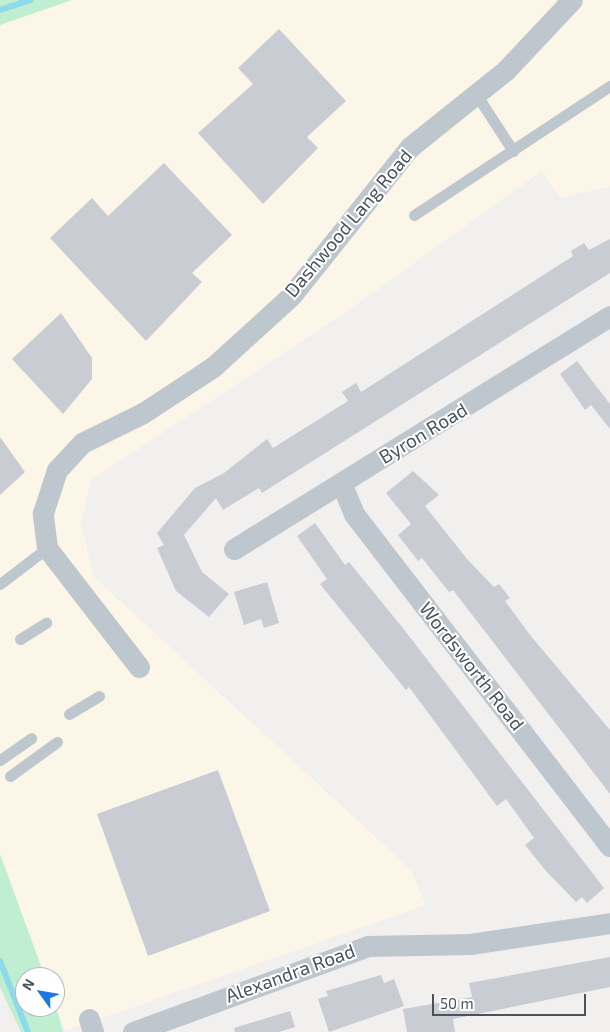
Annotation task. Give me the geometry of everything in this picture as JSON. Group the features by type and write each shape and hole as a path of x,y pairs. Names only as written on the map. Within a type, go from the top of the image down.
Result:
{"street":[{"name":"Dashwood Lang Road","path":"47,548 47,492 68,456 82,443 143,413 213,367 291,296 410,146 476,94 535,43 572,0"},
{"name":"Byron Road","path":"234,548 607,323"},
{"name":"Wordsworth Road","path":"341,482 354,514 610,846"},
{"path":"47,548 138,667"},
{"name":"Alexandra Road","path":"133,1032 368,946 454,944 610,923"}],"lane":[{"path":"414,215 610,86"},
{"path":"476,94 513,151"},
{"path":"0,584 47,548"},
{"path":"20,640 46,623"},
{"path":"69,714 99,696"},
{"path":"0,760 31,738"},
{"path":"10,776 57,742"}],"shaded area":[{"path":"72,0 610,0 610,187 560,198 542,171 339,317 91,480 81,524 93,576 411,870 426,905 65,1031 60,1017 65,1017 65,967 41,967 0,854 0,25"}],"green space":[{"path":"0,0 72,0 0,25"},
{"path":"0,854 41,967 15,967 15,1017 59,1017 63,1032 21,1032 0,987"}],"building":[{"path":"279,29 346,101 307,137 318,148 263,204 198,133 253,84 238,68"},
{"path":"164,163 232,235 192,273 202,282 146,341 50,238 92,198 108,216"},
{"path":"610,239 610,273 262,493 259,488 223,510 216,498 184,535 202,572 229,594 209,617 176,591 157,548 164,545 157,533 195,488 224,473 267,439 273,448 348,401 342,392 356,383 361,392 573,256 571,251 584,243 589,250"},
{"path":"61,313 92,358 92,379 63,414 12,359"},
{"path":"577,361 610,404 610,429 591,405 585,410 560,374"},
{"path":"0,437 25,472 0,495"},
{"path":"413,471 439,495 425,506 467,559 494,587 499,584 510,598 505,601 530,635 610,730 610,794 453,590 449,592 422,558 418,561 398,535 411,524 386,493"},
{"path":"315,523 345,565 349,562 402,627 604,888 587,903 582,897 576,902 546,871 525,845 534,838 506,799 497,806 409,687 406,690 320,584 327,579 297,536"},
{"path":"267,582 279,623 264,628 261,619 244,625 234,592"},
{"path":"218,770 270,911 148,956 97,814"},
{"path":"610,957 610,987 453,1019 455,1032 407,1032 403,1009 472,997 469,983"},
{"path":"381,975 384,983 394,979 404,1006 329,1032 318,999 328,996 326,991"},
{"path":"290,1011 295,1027 279,1032 235,1032 234,1028"}],"waterway":[{"path":"0,10 30,0"},
{"path":"0,961 28,1032"}]}
